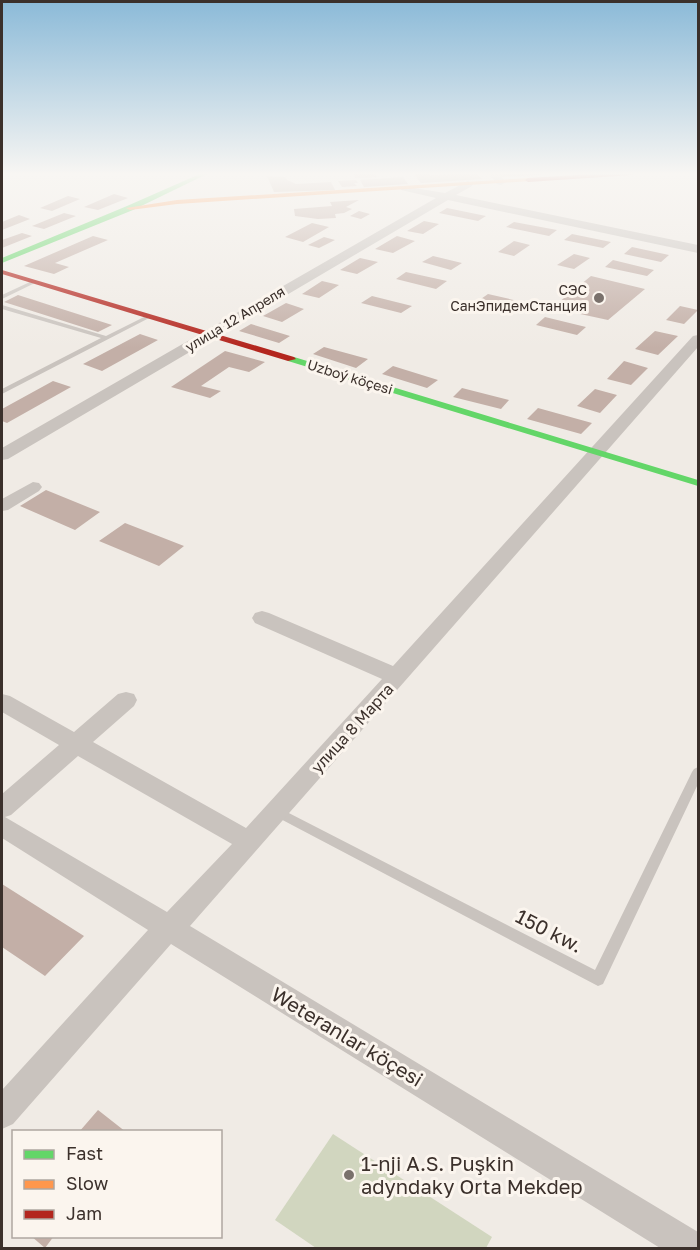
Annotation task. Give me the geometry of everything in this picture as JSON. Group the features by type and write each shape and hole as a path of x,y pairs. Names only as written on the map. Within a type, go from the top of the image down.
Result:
{"street":[{"path":"2,262 75,231"},
{"name":"улица 12 Апреля","path":"2,455 383,231"},
{"path":"615,231 699,249"},
{"name":"Uzboý köçesi","path":"2,262 214,331 602,449 699,483"},
{"name":"Uzboý köçesi","path":"2,272 148,317 214,331"},
{"name":"улица 8 Марта","path":"2,1113 168,928 188,911 699,339"},
{"name":"Uzboý köçesi","path":"602,449 699,473"},
{"path":"2,506 33,487"},
{"path":"262,618 398,676"},
{"path":"2,808 126,700"},
{"path":"2,702 249,842"},
{"name":"Weteranlar köçesi","path":"2,826 692,1248"}],"lane":[{"path":"2,297 34,282"},
{"path":"2,307 107,338"},
{"path":"2,392 148,317"},
{"name":"150 kw.","path":"277,812 598,979 699,772"}],"green space":[{"path":"333,1134 492,1237 486,1248 316,1248 275,1220"}],"building":[{"path":"296,231 321,231 303,242 285,237"},
{"path":"409,231 427,231 423,234"},
{"path":"527,231 555,231 549,236"},
{"path":"22,233 32,236 2,248 2,240"},
{"path":"572,234 611,242 603,248 564,240"},
{"path":"93,236 108,240 55,263 69,267 54,274 24,266"},
{"path":"397,236 415,241 393,253 375,249"},
{"path":"324,237 335,240 319,248 308,245"},
{"path":"514,241 530,245 514,256 498,252"},
{"path":"632,247 669,255 661,262 624,254"},
{"path":"574,254 590,258 574,269 557,265"},
{"path":"433,256 462,263 451,270 422,262"},
{"path":"360,258 378,262 357,274 340,270"},
{"path":"613,260 654,270 647,276 605,267"},
{"path":"406,272 447,281 436,289 396,279"},
{"name":"СЭС СанЭпидемСтанция","path":"591,276 645,289 608,320 553,307"},
{"path":"322,281 339,285 319,298 302,294"},
{"path":"488,294 531,304 521,312 478,301"},
{"path":"18,295 112,325 98,332 4,302"},
{"path":"372,296 412,306 401,313 361,303"},
{"path":"286,303 304,309 282,322 263,316"},
{"path":"680,306 698,310 684,324 666,320"},
{"path":"545,317 586,327 577,335 536,325"},
{"path":"251,324 290,336 279,343 239,331"},
{"path":"655,331 678,336 658,355 635,349"},
{"path":"140,334 158,340 102,371 83,364"},
{"path":"324,347 368,359 356,368 313,354"},
{"path":"225,351 265,362 249,372 229,367 201,386 221,391 210,398 171,387"},
{"path":"624,361 648,368 631,385 607,379"},
{"path":"393,366 438,380 427,388 382,374"},
{"path":"53,381 71,387 7,423 2,421 2,409"},
{"path":"462,388 509,400 501,409 453,397"},
{"path":"595,389 617,395 600,413 577,406"},
{"path":"538,408 592,423 581,434 527,419"},
{"path":"46,490 100,512 75,530 20,506"},
{"path":"125,523 184,546 159,566 99,541"},
{"path":"2,884 84,936 45,976 2,947"},
{"path":"98,1110 123,1130 81,1130"},
{"path":"33,1238 52,1238 45,1248"}],"traffic: fast":[{"path":"2,261 74,231"},
{"path":"291,359 698,483"}],"traffic: jam":[{"path":"2,272 291,359"}],"place":[{"name":"СЭС СанЭпидемСтанция","path":"599,298"},
{"name":"1-nji A.S. Puşkin adyndaky Orta Mekdep","path":"349,1175"}]}
